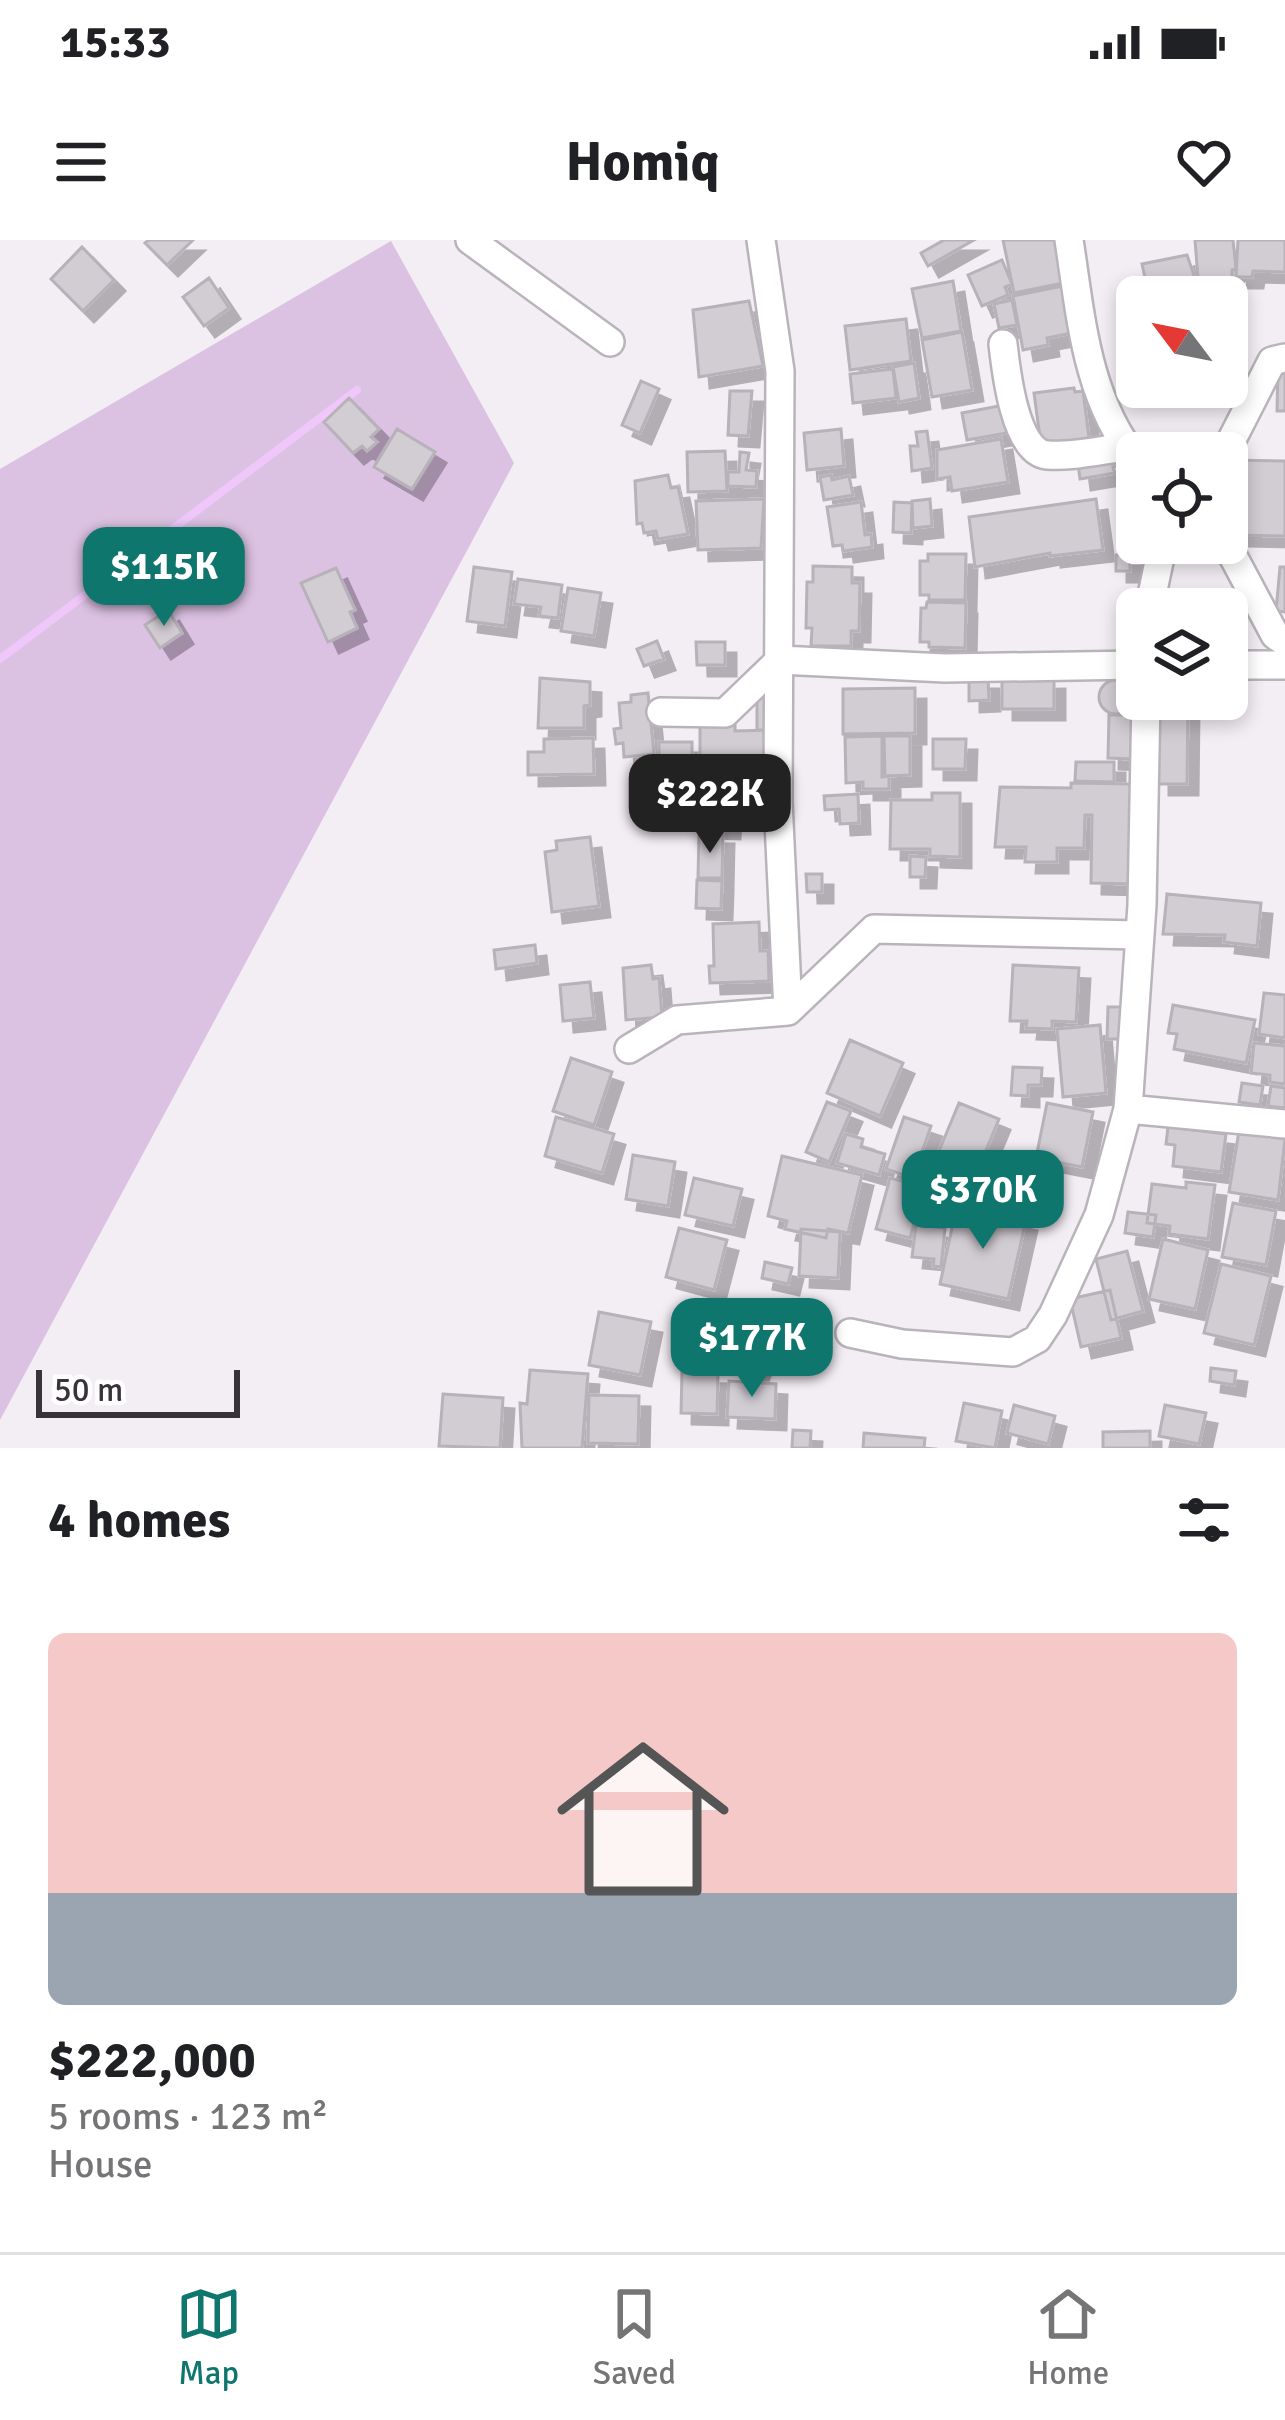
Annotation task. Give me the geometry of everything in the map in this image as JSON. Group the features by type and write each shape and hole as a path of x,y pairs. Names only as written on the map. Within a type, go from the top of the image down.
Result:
{"street":[{"path":"470,240 610,342"},
{"path":"761,240 780,371 778,801 788,1011"},
{"path":"1069,240 1088,361 1118,432"},
{"path":"1004,344 1008,386 1028,446 1043,455 1116,454"},
{"path":"1235,432 1272,361 1285,358"},
{"path":"1237,564 1275,635 1285,642"},
{"path":"661,712 725,713 780,660 945,668 1116,665"},
{"path":"1248,665 1285,665"},
{"path":"850,1333 902,1344 1013,1352 1037,1339 1053,1315 1100,1215 1129,1109 1147,803 1146,720"},
{"path":"629,1049 677,1020 788,1011 874,929 1139,935"},
{"path":"1129,1109 1285,1124"}],"shaded area":[{"path":"391,241 514,463 0,1420 0,469"}],"building":[{"path":"193,240 167,265 145,243"},
{"path":"944,240 974,240 928,266 921,253"},
{"path":"1003,240 1060,240 1063,283 1014,293"},
{"path":"1195,240 1233,240 1236,269 1232,276 1198,276"},
{"path":"1238,240 1285,240 1285,272 1253,271 1252,277 1236,276"},
{"path":"82,247 114,280 83,311 51,279"},
{"path":"1187,255 1194,276 1145,276 1142,264"},
{"path":"1002,260 1012,284 1005,287 1008,295 982,306 968,275"},
{"path":"209,278 229,308 204,326 183,297"},
{"path":"953,281 961,331 922,338 912,289"},
{"path":"1063,286 1072,333 1023,350 1013,296"},
{"path":"1012,300 1017,325 999,328 994,304"},
{"path":"749,301 763,366 699,377 693,310"},
{"path":"906,319 911,361 850,370 845,326"},
{"path":"962,332 972,390 932,397 922,340"},
{"path":"914,363 919,398 899,402 893,367"},
{"path":"1278,366 1285,366 1285,411 1277,411"},
{"path":"893,369 896,398 853,403 850,374"},
{"path":"641,381 659,389 640,433 622,425"},
{"path":"730,391 752,391 748,436 728,435"},
{"path":"1083,391 1089,438 1041,445 1034,393"},
{"path":"349,398 379,429 371,437 377,442 367,451 362,446 353,453 324,422"},
{"path":"1009,404 1007,433 967,440 962,413"},
{"path":"397,429 435,452 412,489 374,467"},
{"path":"841,429 844,466 807,470 804,433"},
{"path":"927,431 932,468 912,471 910,446 918,446 916,432"},
{"path":"1001,439 1008,482 952,491 950,477 937,479 937,450"},
{"path":"725,451 727,491 688,492 687,452"},
{"path":"740,452 749,453 746,470 757,471 756,487 728,486 728,472 739,472"},
{"path":"1116,460 1115,473 1080,479 1078,464"},
{"path":"1248,460 1285,461 1285,536 1248,535"},
{"path":"668,475 671,488 678,487 688,534 658,539 656,531 644,533 642,523 637,524 635,481"},
{"path":"831,475 832,480 849,476 853,495 824,500 820,477"},
{"path":"764,499 761,548 698,550 696,501"},
{"path":"930,499 932,526 913,528 912,501"},
{"path":"1096,499 1103,550 1050,553 975,567 969,517"},
{"path":"861,502 865,535 871,534 872,547 843,551 842,545 833,546 827,507"},
{"path":"894,502 912,503 911,533 893,532"},
{"path":"928,554 966,554 965,600 929,600 929,595 920,595 920,561 928,561"},
{"path":"1116,564 1130,564 1130,571 1116,571"},
{"path":"813,566 852,567 852,583 860,583 859,631 851,631 851,646 811,646 812,628 806,628 807,582 813,582"},
{"path":"474,567 512,572 505,626 467,621"},
{"path":"1280,567 1285,567 1285,612 1276,611"},
{"path":"336,568 355,610 350,612 357,628 328,642 301,583"},
{"path":"518,579 562,585 558,618 539,616 541,607 514,604"},
{"path":"568,588 601,593 594,636 561,631"},
{"path":"927,602 966,603 965,648 929,647 929,642 920,642 921,608"},
{"path":"168,610 182,633 160,648 145,625"},
{"path":"657,641 664,659 644,666 637,649"},
{"path":"696,642 725,642 725,665 697,665"},
{"path":"540,678 590,682 584,728 538,728"},
{"path":"969,678 988,678 989,700 969,701"},
{"path":"1054,678 1054,709 1002,709 1002,679"},
{"path":"1116,680 1116,714 1100,704 1100,690"},
{"path":"915,688 915,733 843,734 843,689"},
{"path":"757,689 776,689 767,730 757,730"},
{"path":"648,693 654,754 624,757 623,743 616,744 614,729 621,728 619,703 631,702 631,695"},
{"path":"1109,715 1134,720 1133,759 1108,758"},
{"path":"1158,720 1188,720 1187,784 1158,784"},
{"path":"700,723 735,723 735,731 773,730 768,775 700,776"},
{"path":"882,736 882,777 889,776 889,789 846,783 845,737"},
{"path":"884,736 910,736 910,775 885,776"},
{"path":"593,738 594,774 528,775 528,752 544,752 544,739"},
{"path":"933,739 966,739 965,769 933,769"},
{"path":"659,742 692,742 692,778 664,778 664,772 659,772"},
{"path":"1076,762 1114,762 1114,782 1075,781"},
{"path":"1071,783 1134,784 1132,884 1091,883 1092,815 1085,815 1084,848 1057,848 1057,862 1025,862 1026,847 995,847 1000,787 1071,788"},
{"path":"932,793 960,793 960,857 930,856 930,849 890,849 891,800 932,800"},
{"path":"858,794 859,823 840,824 839,809 825,810 824,796"},
{"path":"720,800 730,800 729,828 704,827 705,808 719,809"},
{"path":"699,833 723,833 722,878 698,878"},
{"path":"590,837 599,906 552,912 545,852 557,850 556,841"},
{"path":"910,856 926,857 925,877 910,877"},
{"path":"806,874 822,874 822,892 807,892"},
{"path":"697,880 722,881 721,909 696,908"},
{"path":"1167,894 1261,903 1257,946 1224,942 1225,935 1163,934"},
{"path":"759,922 760,951 768,951 769,981 710,983 713,924"},
{"path":"535,945 537,963 496,969 494,950"},
{"path":"651,965 653,979 659,978 662,1017 626,1020 623,968"},
{"path":"1013,965 1079,968 1076,1022 1052,1021 1052,1029 1026,1028 1027,1021 1010,1021"},
{"path":"590,982 594,1018 563,1021 560,985"},
{"path":"1264,993 1285,995 1285,1038 1259,1034"},
{"path":"1173,1005 1255,1020 1246,1063 1174,1049 1177,1034 1168,1033"},
{"path":"1108,1007 1130,1007 1130,1039 1107,1039"},
{"path":"1100,1025 1106,1093 1063,1097 1057,1029"},
{"path":"850,1040 903,1063 880,1116 827,1093"},
{"path":"1254,1043 1285,1046 1285,1084 1270,1082 1270,1075 1251,1073"},
{"path":"571,1058 612,1072 594,1125 553,1111"},
{"path":"1013,1067 1042,1068 1041,1085 1028,1085 1028,1096 1011,1095"},
{"path":"1242,1083 1263,1086 1260,1105 1239,1102"},
{"path":"1271,1086 1285,1088 1285,1108 1268,1106"},
{"path":"827,1102 851,1111 829,1162 806,1152"},
{"path":"959,1103 999,1119 979,1167 939,1151"},
{"path":"1047,1103 1093,1112 1082,1167 1036,1158"},
{"path":"556,1117 614,1134 602,1173 545,1156"},
{"path":"904,1117 931,1126 913,1178 886,1169"},
{"path":"1168,1127 1226,1134 1221,1172 1173,1166 1175,1145 1166,1144"},
{"path":"1239,1131 1285,1139 1278,1200 1229,1192"},
{"path":"846,1134 863,1139 861,1147 885,1154 879,1175 837,1163"},
{"path":"633,1155 675,1162 668,1206 626,1199"},
{"path":"782,1156 862,1175 848,1233 828,1229 826,1238 785,1229 787,1221 768,1216"},
{"path":"694,1178 742,1189 733,1226 685,1215"},
{"path":"890,1178 924,1187 910,1238 876,1229"},
{"path":"1186,1182 1215,1185 1208,1239 1169,1234 1170,1226 1147,1223 1152,1184 1186,1188"},
{"path":"1233,1203 1276,1211 1266,1265 1222,1257"},
{"path":"957,1205 1026,1220 1008,1299 940,1284"},
{"path":"1128,1212 1156,1215 1153,1237 1125,1233"},
{"path":"916,1225 945,1228 941,1267 933,1266 934,1259 912,1257"},
{"path":"679,1228 727,1240 714,1290 666,1277"},
{"path":"801,1229 840,1232 838,1278 799,1276"},
{"path":"1163,1239 1208,1250 1195,1309 1149,1299"},
{"path":"1127,1251 1143,1311 1111,1320 1096,1259"},
{"path":"765,1262 792,1268 788,1284 762,1278"},
{"path":"1221,1264 1271,1276 1254,1345 1204,1333"},
{"path":"1110,1290 1121,1338 1081,1347 1070,1299"},
{"path":"599,1312 651,1322 640,1375 589,1365"},
{"path":"729,1322 770,1337 756,1373 716,1358"},
{"path":"1211,1368 1236,1371 1234,1385 1210,1381"},
{"path":"530,1370 588,1374 582,1448 522,1448 520,1403 527,1404"},
{"path":"682,1372 718,1373 717,1414 681,1413"},
{"path":"729,1381 776,1384 775,1419 727,1417"},
{"path":"443,1394 503,1398 500,1448 439,1446"},
{"path":"589,1395 639,1396 638,1444 588,1443"},
{"path":"964,1403 1002,1411 995,1448 956,1441"},
{"path":"1014,1405 1055,1416 1048,1444 1007,1433"},
{"path":"1165,1405 1206,1413 1199,1444 1159,1436"},
{"path":"793,1430 811,1431 810,1448 792,1448"},
{"path":"1150,1431 1150,1448 1103,1448 1103,1432"},
{"path":"864,1433 925,1438 924,1448 863,1448"}],"waterway":[{"path":"0,659 357,390"}]}
